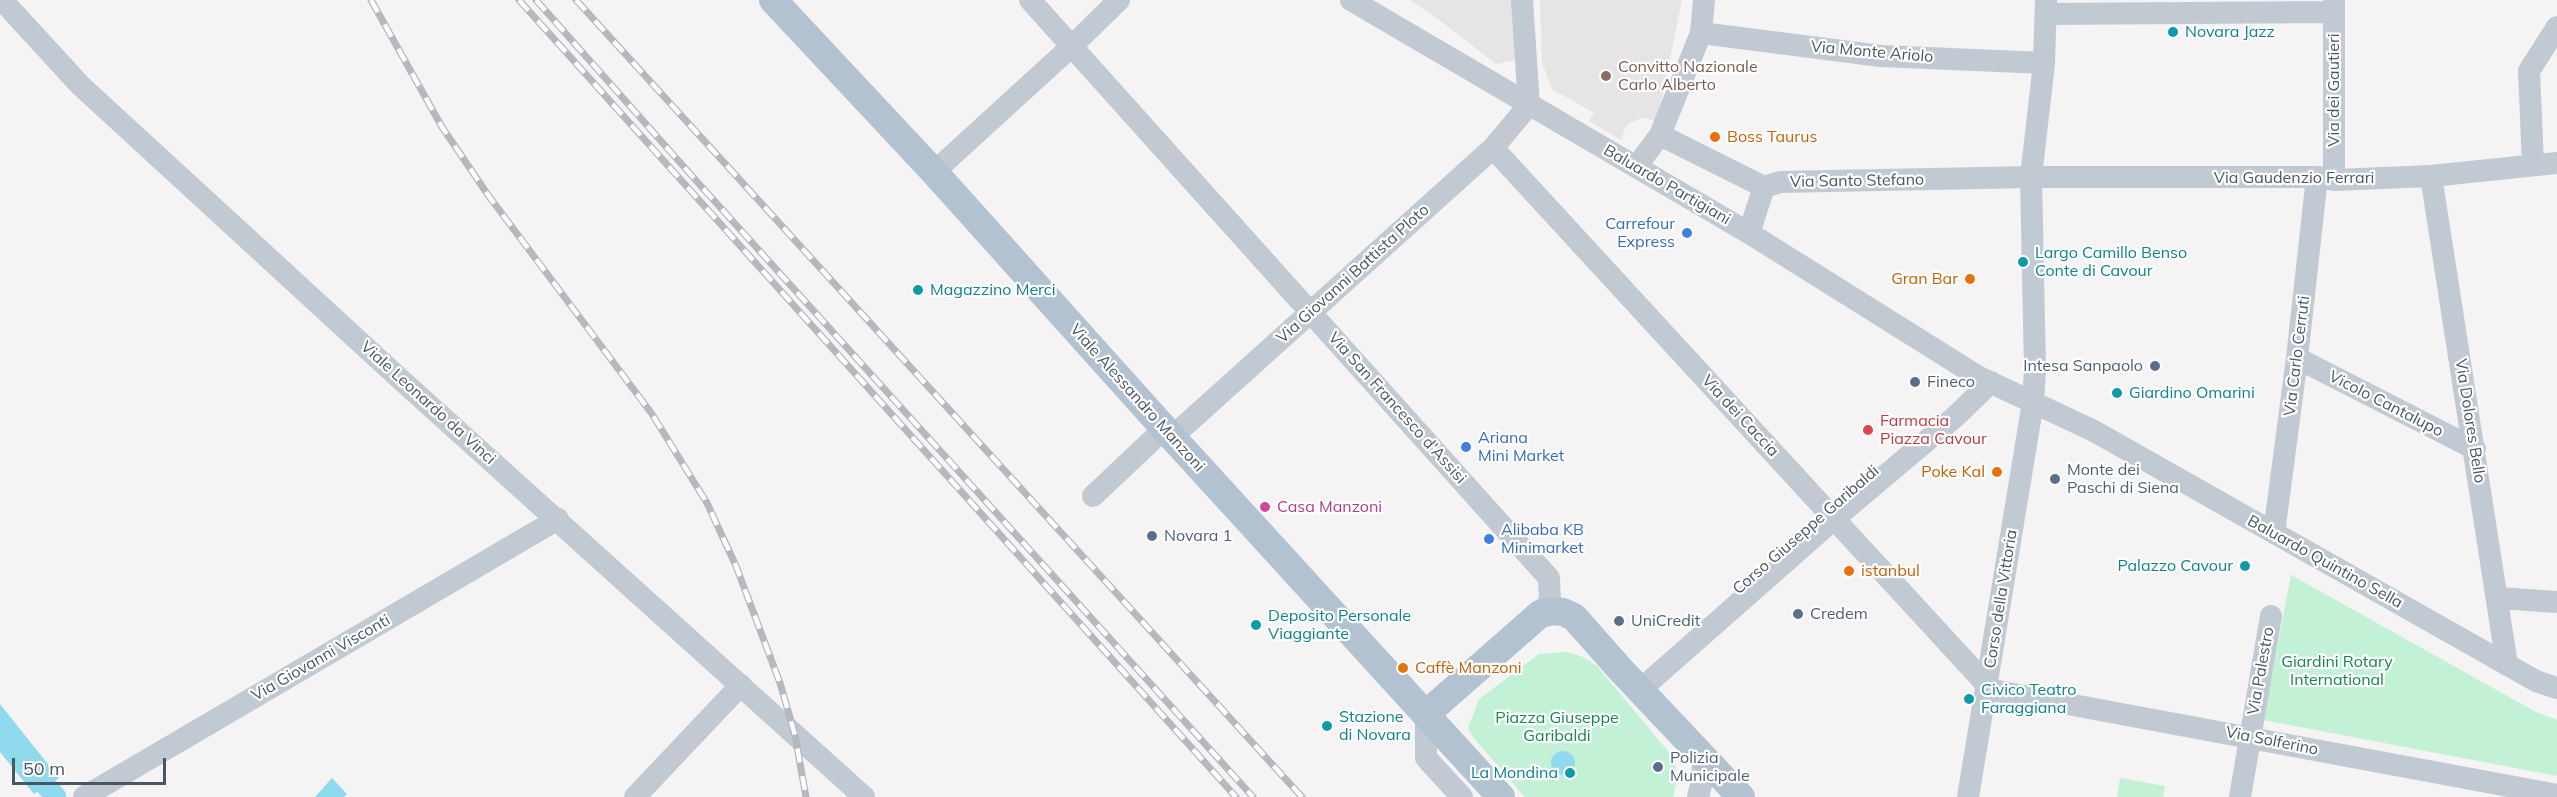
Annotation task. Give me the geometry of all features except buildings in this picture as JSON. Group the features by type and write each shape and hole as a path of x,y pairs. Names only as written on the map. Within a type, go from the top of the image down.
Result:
{"main road":[{"name":"Viale Alessandro Manzoni","path":"773,0 934,172 1168,433 1501,797"},
{"path":"1426,714 1540,614 1553,611 1563,612 1574,617 1741,797"}],"street":[{"name":"Viale Leonardo da Vinci","path":"2,0 80,85 399,378 864,797"},
{"name":"Via San Francesco d'Assisi","path":"1030,0 1549,578 1550,601 1540,614"},
{"path":"934,172 1119,0"},
{"name":"Baluardo Partigiani","path":"1350,0 1749,233 1985,380 2033,402"},
{"path":"1522,0 1529,105"},
{"path":"1636,167 1660,135 1701,33 1704,0"},
{"path":"2049,10 2334,6"},
{"name":"Via dei Gautieri","path":"2325,179 2334,6"},
{"name":"Corso della Vittoria","path":"1968,797 2033,402 2035,370 2031,177 2049,10"},
{"path":"2534,165 2529,71 2557,27"},
{"name":"Via Monte Ariolo","path":"1701,33 1881,56 2044,63"},
{"name":"Via Giovanni Battista Ploto","path":"1093,496 1311,312 1493,148 1529,105"},
{"path":"1660,135 1764,187 1749,233"},
{"name":"Via dei Caccia","path":"1493,148 1987,687"},
{"name":"Via Gaudenzio Ferrari","path":"2031,177 2325,179 2431,176 2557,163"},
{"name":"Via Dolores Bello","path":"2431,176 2508,665"},
{"name":"Via Santo Stefano","path":"1764,187 1780,182 2031,177"},
{"name":"Via Carlo Cerruti","path":"2276,526 2297,358 2325,179"},
{"name":"Vicolo Cantalupo","path":"2297,358 2475,449"},
{"name":"Corso Giuseppe Garibaldi","path":"1637,687 1948,408 1985,380"},
{"name":"Baluardo Quintino Sella","path":"2033,402 2094,431 2276,526 2508,665 2536,681 2557,688"},
{"name":"Via Giovanni Visconti","path":"84,797 558,519"},
{"path":"2499,598 2557,603"},
{"name":"Via Palestro","path":"2240,797 2271,616"},
{"path":"635,797 741,685"},
{"name":"Via Solferino","path":"1987,687 2249,737 2490,790 2557,795"},
{"path":"1426,714 1426,758 1462,797"},
{"path":"1698,797 1702,781 1703,758"}],"shaded area":[{"path":"1410,0 1515,0 1520,59 1496,64"},
{"name":"Convitto Nazionale Carlo Alberto","path":"1540,0 1682,0 1657,121 1643,118 1632,122 1626,126 1621,140 1589,121 1594,113 1552,89 1542,63"}],"green space":[{"name":"Giardini Rotary International","path":"2291,575 2536,712 2557,720 2557,776 2263,720"},
{"name":"Piazza Giuseppe Garibaldi","path":"1567,652 1583,657 1597,666 1672,756 1678,775 1673,797 1525,797 1472,736 1468,728 1479,699 1539,654"},
{"path":"2120,778 2165,786 2163,797 2117,797"}],"water":[{"path":"0,704 59,778 34,794 0,752"},
{"path":"1563,751 1572,754 1575,763 1572,772 1563,775 1554,772 1551,763 1554,754"},
{"path":"332,778 347,794 344,797 315,797"}],"waterway":[{"path":"0,733 56,797"}],"railway":[{"path":"371,0 442,127 488,195 652,414 707,503 736,566 780,683 795,735 806,797"},
{"path":"519,0 1236,797"},
{"path":"536,0 700,185 1253,797"},
{"path":"576,0 1302,797"}],"place":[{"name":"Novara Jazz","path":"2173,32"},
{"name":"Convitto Nazionale Carlo Alberto","path":"1606,76"},
{"name":"Boss Taurus","path":"1715,137"},
{"name":"Carrefour Express","path":"1687,233"},
{"name":"Largo Camillo Benso Conte di Cavour","path":"2023,262"},
{"name":"Gran Bar","path":"1970,279"},
{"name":"Magazzino Merci","path":"918,290"},
{"name":"Intesa Sanpaolo","path":"2155,366"},
{"name":"Fineco","path":"1915,382"},
{"name":"Giardino Omarini","path":"2117,393"},
{"name":"Farmacia Piazza Cavour","path":"1868,430"},
{"name":"Ariana Mini Market","path":"1466,447"},
{"name":"Poke Kal","path":"1997,472"},
{"name":"Monte dei Paschi di Siena","path":"2055,479"},
{"name":"Casa Manzoni","path":"1265,507"},
{"name":"Novara 1","path":"1152,536"},
{"name":"Alibaba KB Minimarket","path":"1489,539"},
{"name":"Palazzo Cavour","path":"2245,566"},
{"name":"istanbul","path":"1849,571"},
{"name":"Credem","path":"1798,614"},
{"name":"UniCredit","path":"1619,621"},
{"name":"Deposito Personale Viaggiante","path":"1256,625"},
{"name":"Caffè Manzoni","path":"1403,668"},
{"name":"Civico Teatro Faraggiana","path":"1969,699"},
{"name":"Stazione di Novara","path":"1327,726"},
{"name":"Polizia Municipale","path":"1658,767"},
{"name":"La Mondina","path":"1570,773"}]}
